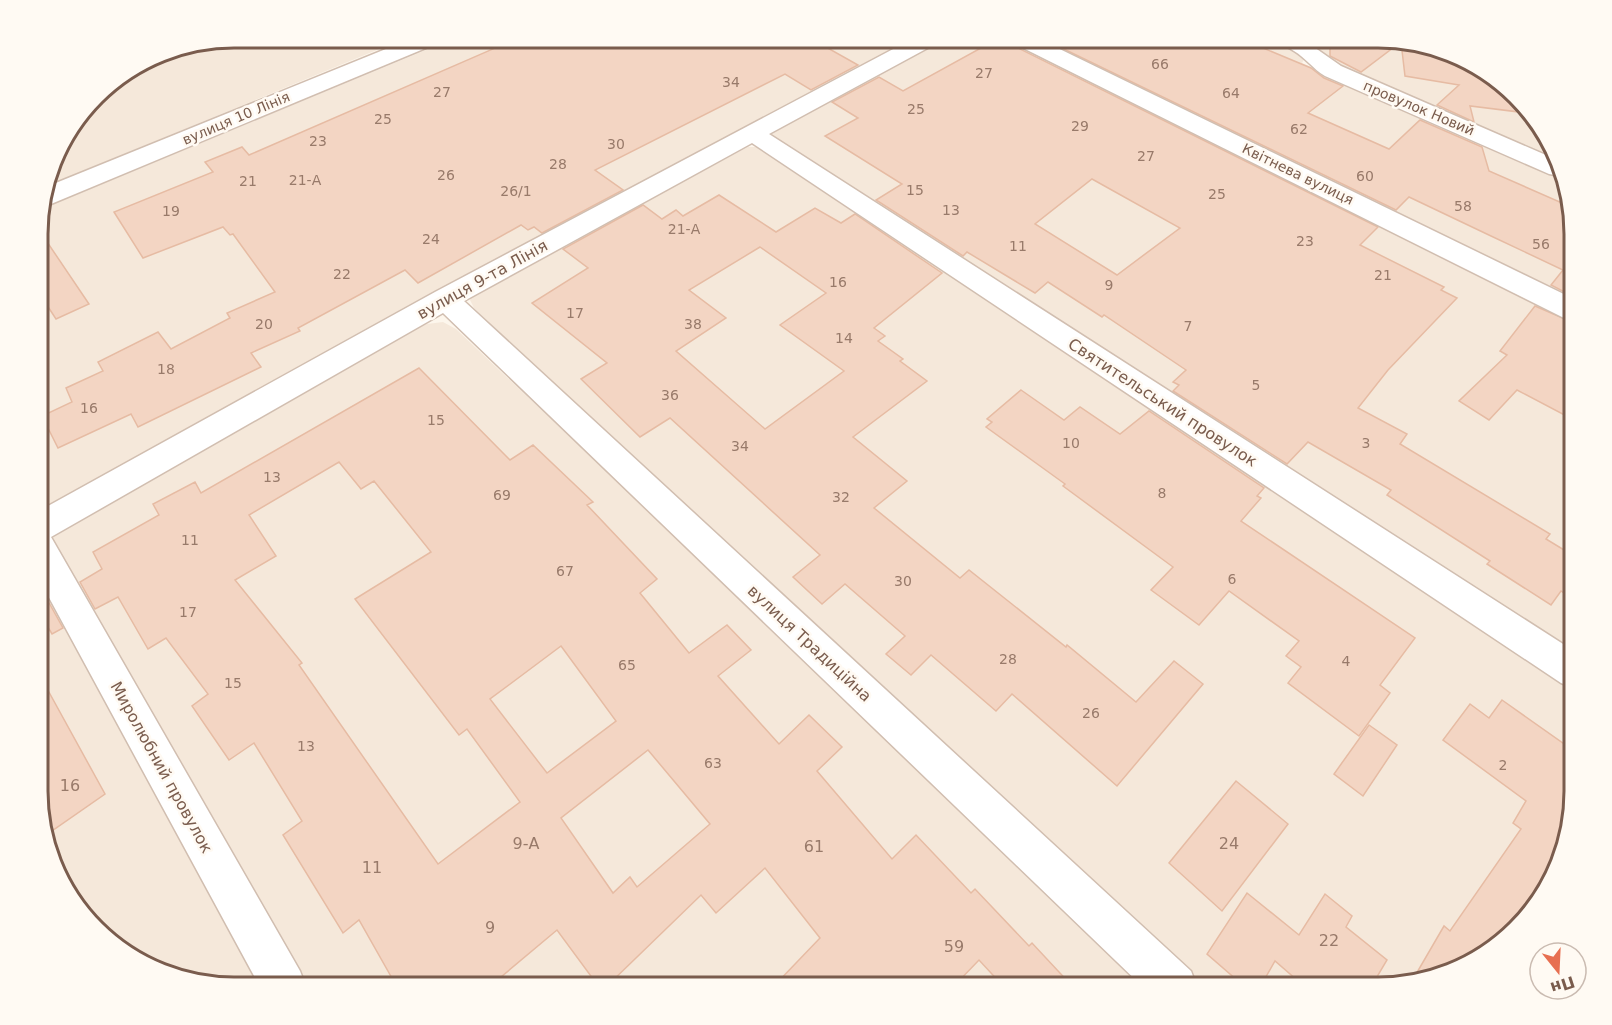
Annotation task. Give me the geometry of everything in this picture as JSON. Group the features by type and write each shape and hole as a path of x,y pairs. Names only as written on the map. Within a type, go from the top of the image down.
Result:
{"street":[{"name":"вулиця 10 Лінія","path":"53,193 406,48"},
{"name":"вулиця 9-та Лінія","path":"48,523 445,299 909,48"},
{"name":"Квітнева вулиця","path":"1041,48 1564,305"},
{"name":"провулок Новий","path":"1304,48 1322,65 1333,71 1551,166"},
{"name":"Святительський провулок","path":"752,133 1564,664"},
{"name":"вулиця Традиційна","path":"445,299 1164,977"},
{"name":"Миролюбний провулок","path":"48,562 278,977"}],"shaded area":[{"path":"234,48 382,48 56,182 62,163 86,121 111,94 152,67 186,54"},
{"path":"431,48 897,48 435,294 48,509 48,234 51,205"},
{"path":"925,48 1033,48 1564,313 1564,653 773,139 771,135 775,130"},
{"path":"1050,48 1299,48 1307,54 1302,63 1553,172 1564,222 1564,298"},
{"path":"1320,48 1378,48 1426,54 1449,62 1481,79 1501,94 1526,121 1548,160 1318,58"},
{"path":"748,147 769,150 1564,675 1564,803 1554,851 1545,873 1518,914 1501,931 1471,952 1426,971 1390,977 1188,977 474,308 470,300 473,294"},
{"path":"443,322 456,329 1140,977 295,977 51,542 51,535 427,324"},
{"path":"48,586 262,977 198,973 152,958 121,939 102,923 79,894 67,873 54,839 48,791"}],"building":[{"path":"495,48 828,48 858,65 811,90 785,74 595,170 623,190 542,233 534,227 528,230 521,225 418,283 405,270 298,328 300,331 251,353 261,367 138,427 131,414 58,448 48,428 48,413 72,402 66,388 103,371 98,362 158,332 171,349 230,318 227,313 275,292 233,234 230,235 223,227 143,258 114,212 213,172 205,162 242,147 249,155"},
{"path":"981,48 1018,48 1378,227 1360,245 1444,287 1441,290 1457,298 1388,370 1358,408 1407,434 1400,444 1550,534 1546,539 1564,550 1564,593 1561,591 1551,605 1487,564 1490,561 1387,495 1391,490 1308,442 1287,464 1173,391 1179,385 1173,382 1186,370 1104,315 1102,317 1048,282 1035,293 967,252 963,256 876,200 902,184 825,136 858,118 832,102 879,77 903,91","holes":["1092,179 1180,228 1117,275 1035,224"]},
{"path":"1062,48 1263,48 1311,68 1324,78 1343,86 1308,113 1389,149 1420,120 1482,147 1489,171 1561,202 1564,222 1564,292 1551,285 1563,270 1409,197 1396,210"},
{"path":"1330,48 1391,49 1361,72 1330,56"},
{"path":"1402,50 1426,54 1460,67 1481,79 1501,94 1519,112 1470,106 1474,122 1437,105 1459,85 1405,76"},
{"path":"719,195 776,232 815,208 841,223 855,214 942,273 874,328 885,336 878,341 903,359 900,361 927,381 853,437 907,481 874,508 960,578 969,570 1066,647 1067,645 1136,702 1174,661 1203,684 1117,786 1012,694 996,711 931,655 911,675 886,654 905,636 845,584 822,604 793,577 820,555 670,418 640,437 581,379 607,363 532,303 588,268 563,249 643,205 662,219 676,210 683,216","holes":["760,247 826,293 780,325 844,371 765,429 676,351 726,318 689,290"]},
{"path":"48,243 89,304 56,319 48,307"},
{"path":"1535,306 1564,319 1564,415 1517,390 1489,420 1459,401 1507,355 1500,351"},
{"path":"419,368 510,460 533,445 593,502 587,505 657,579 640,593 689,653 727,625 751,650 718,676 779,744 809,715 842,747 817,771 892,859 916,835 971,893 975,889 1029,946 1032,943 1064,977 995,977 979,960 963,977 783,977 820,938 765,868 716,913 701,895 616,977 592,977 557,930 501,977 391,977 359,920 343,933 283,835 302,821 254,743 229,760 192,706 208,694 166,638 148,649 118,597 95,609 80,582 102,569 93,552 159,515 153,504 195,482 201,493","holes":["339,462 361,489 374,481 431,552 355,599 459,735 467,729 520,802 438,864 299,665 302,663 235,580 276,556 249,515","561,646 616,721 547,773 490,699","648,750 710,824 637,887 630,877 613,893 561,818"]},
{"path":"1021,390 1064,420 1080,407 1120,434 1149,411 1264,488 1257,496 1261,498 1241,521 1415,638 1380,685 1390,693 1359,736 1288,683 1301,667 1286,656 1299,641 1229,591 1199,625 1151,590 1173,567 986,427 992,422 987,419"},
{"path":"48,601 63,628 52,634 48,627"},
{"path":"48,690 105,794 53,830 48,791"},
{"path":"1502,700 1564,744 1564,803 1554,851 1533,894 1501,931 1471,952 1449,963 1417,973 1444,926 1450,931 1521,829 1513,823 1526,801 1443,740 1470,704 1489,718"},
{"path":"1369,725 1397,745 1363,796 1334,774"},
{"path":"1236,781 1288,824 1222,911 1169,863"},
{"path":"1247,893 1299,935 1325,894 1352,916 1346,927 1387,960 1377,977 1293,977 1275,961 1266,977 1233,977 1207,954"}]}
